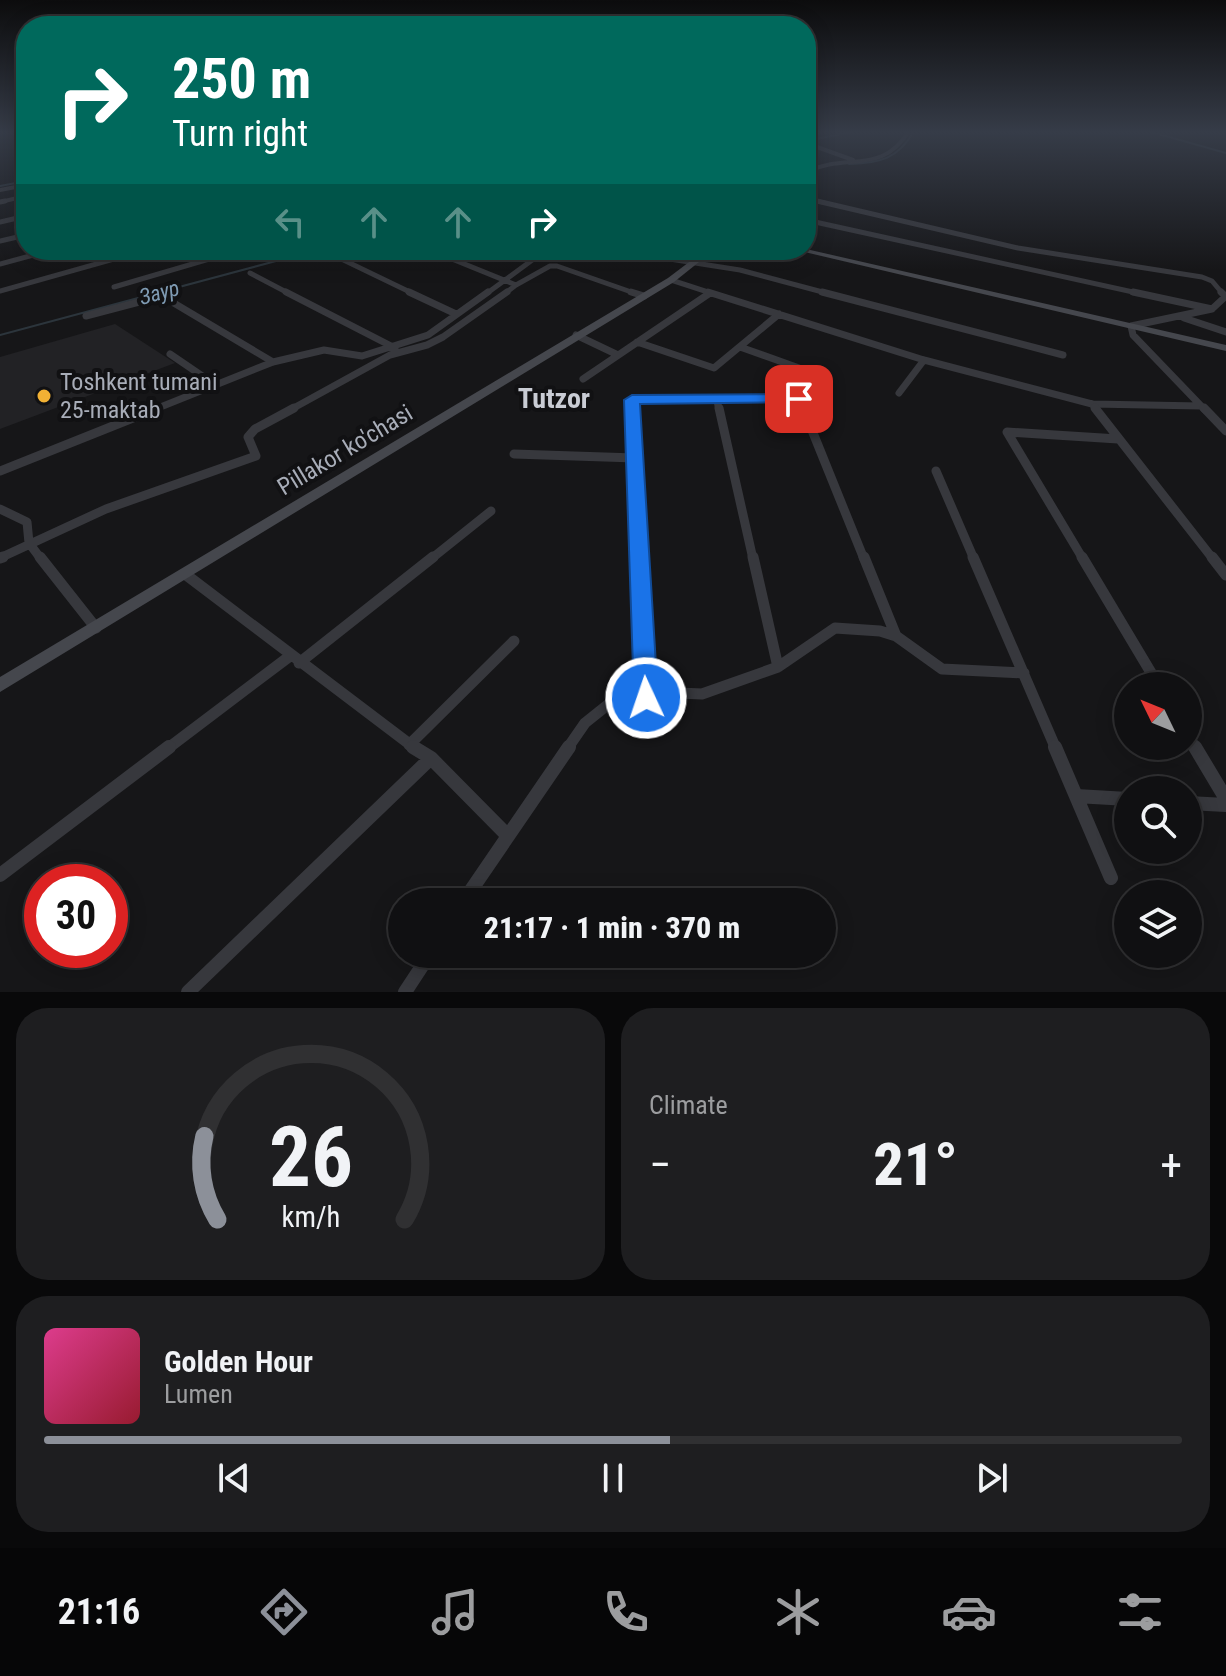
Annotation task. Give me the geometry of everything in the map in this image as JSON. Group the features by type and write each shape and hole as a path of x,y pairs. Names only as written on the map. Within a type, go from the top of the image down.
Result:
{"street":[{"path":"816,201 1018,248 1202,277 1212,281 1226,297 1212,309 1131,326"},
{"path":"816,222 1212,309"},
{"path":"816,254 1226,348"},
{"path":"0,291 110,260"},
{"path":"114,287 206,260"},
{"path":"344,260 456,314"},
{"path":"456,260 516,285"},
{"path":"0,471 273,362 324,350 358,357 395,348 428,335 532,260"},
{"path":"690,260 818,288 1063,355"},
{"name":"Pillakor ko'chasi","path":"0,685 698,261"},
{"path":"0,558 106,509 256,456 248,437 255,429 390,355 435,341 516,285 550,266 644,296"},
{"path":"250,273 395,348"},
{"path":"671,280 924,360 1092,404 1201,406"},
{"path":"583,379 710,293"},
{"path":"86,316 162,296 273,362"},
{"path":"637,342 714,368 779,314"},
{"path":"1182,317 1226,332"},
{"path":"1131,326 1133,335 1226,431"},
{"path":"576,335 618,355"},
{"path":"740,347 799,368"},
{"path":"170,354 214,384"},
{"path":"899,393 924,360"},
{"path":"646,698 632,400 799,399 896,636"},
{"path":"717,401 778,667"},
{"path":"1092,404 1226,575"},
{"path":"1118,439 1007,432 1151,672"},
{"path":"514,454 635,458"},
{"path":"936,471 1111,878"},
{"path":"0,509 27,522 29,543 96,628"},
{"path":"0,875 491,511"},
{"path":"185,574 294,659 431,758 507,835"},
{"path":"472,888 585,723 610,703 702,694 778,667 835,628 896,636 942,669 1024,673"},
{"path":"409,745 514,641"},
{"path":"188,992 431,758"},
{"path":"1202,760 1226,802 1202,803"},
{"path":"1076,796 1114,798"},
{"path":"405,992 421,968"}],"shaded area":[{"name":"Toshkent tumani 25-maktab","path":"115,324 175,363 0,429 0,357"}],"waterway":[{"path":"0,186 16,183"},
{"name":"Заур","path":"0,335 280,260"}],"place":[{"name":"Toshkent tumani 25-maktab","path":"44,396"}],"district":[{"name":"Tutzor","path":"554,398"}],"route":[{"path":"646,698 632,400 799,399"}]}
